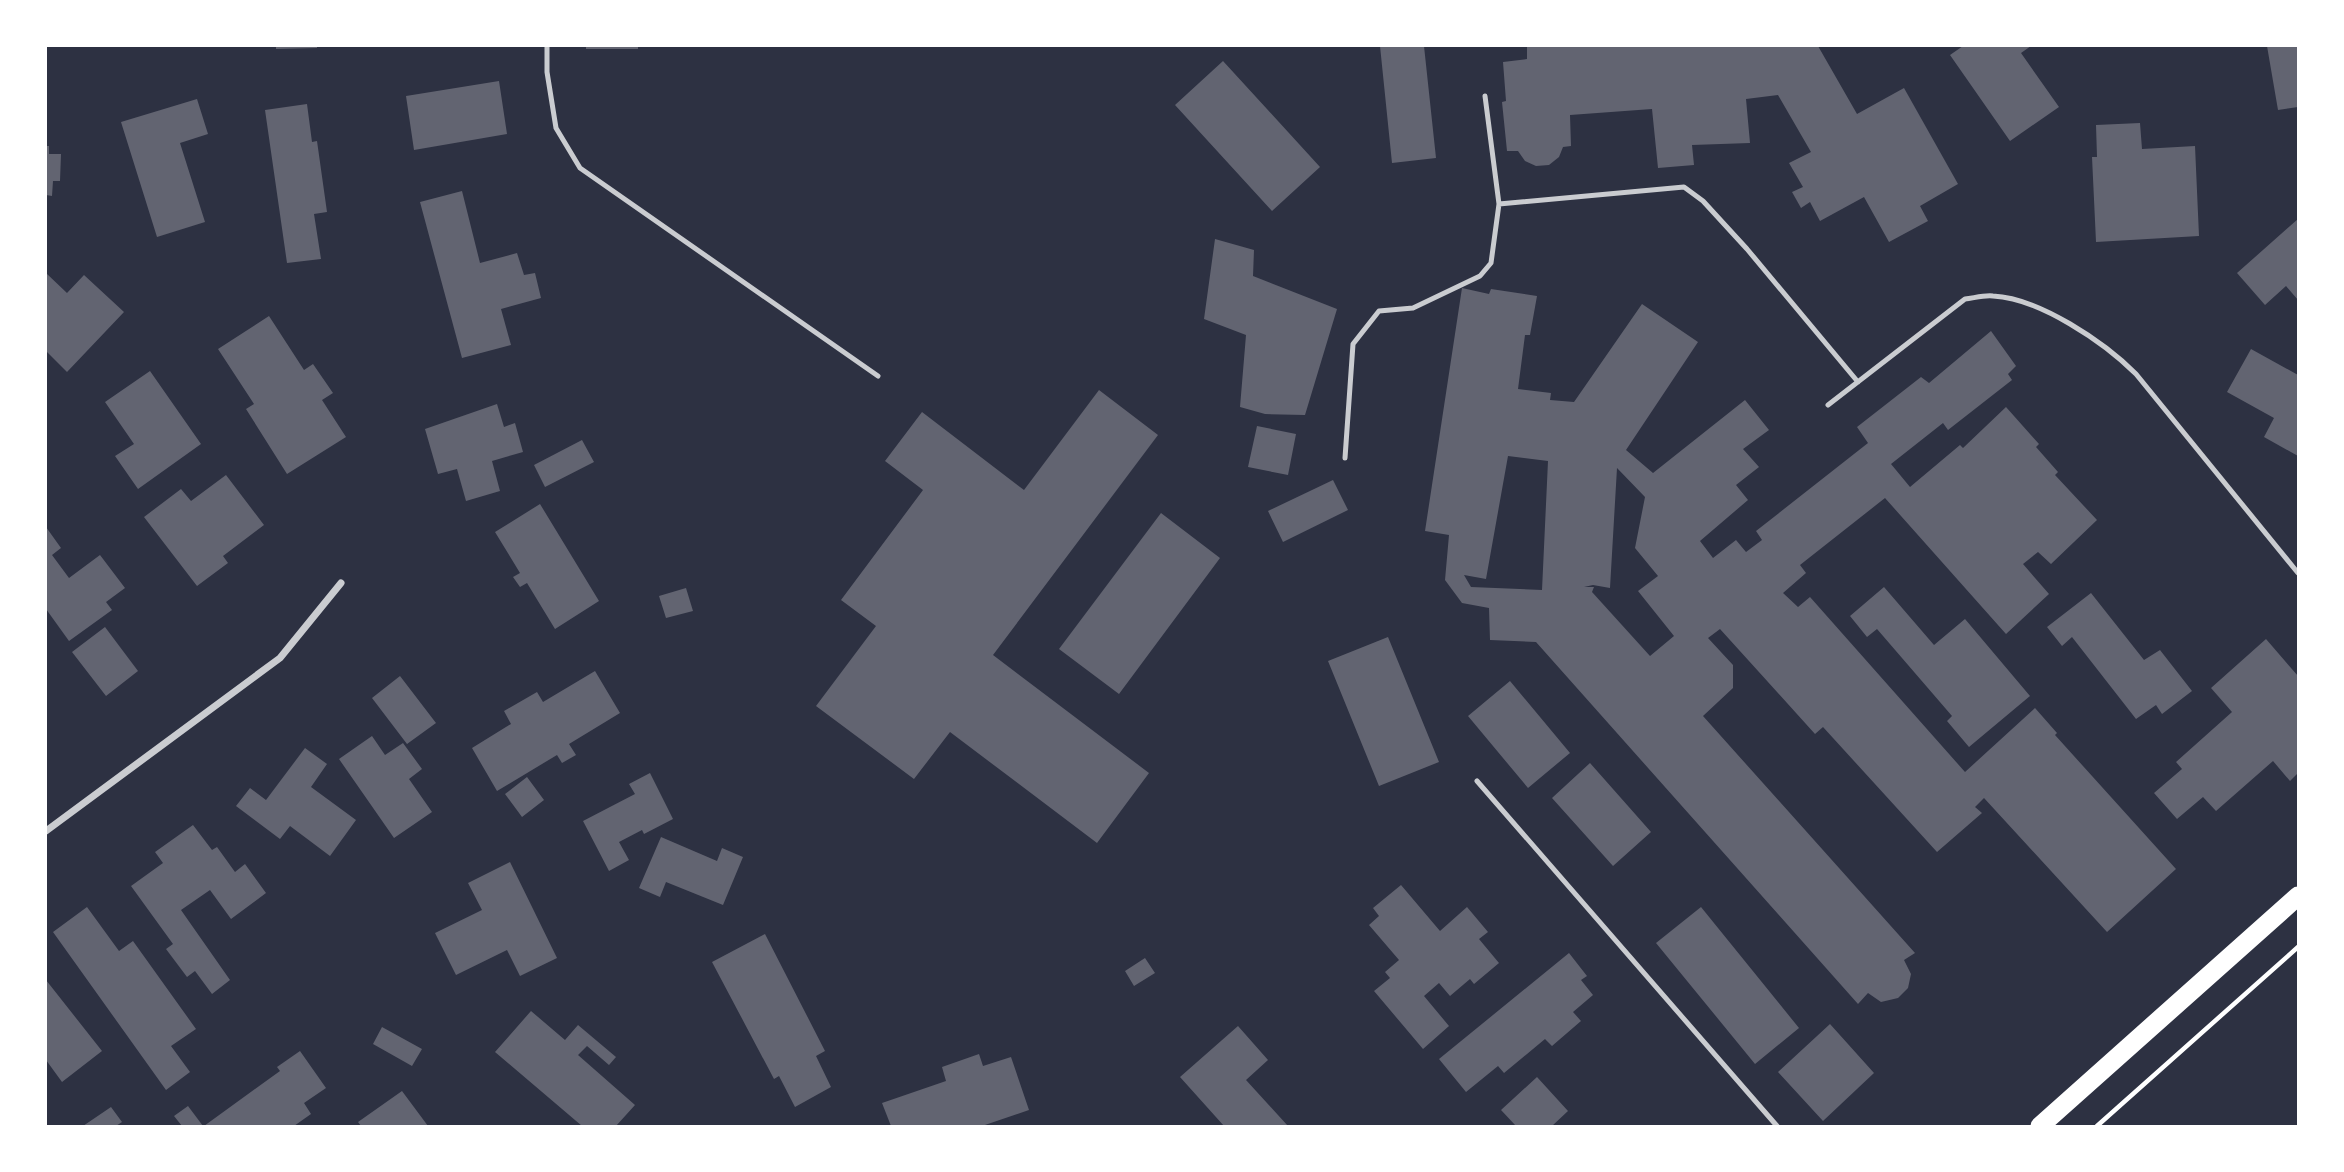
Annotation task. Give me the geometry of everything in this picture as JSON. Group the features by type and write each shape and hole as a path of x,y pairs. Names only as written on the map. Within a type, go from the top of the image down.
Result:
{"highway":[{"path":"2040,1126 2298,896"}],"street":[{"path":"46,831 280,658 341,583"}],"lane":[{"path":"547,46 547,72 556,128 580,168 877,376"},
{"path":"1345,458 1353,344 1379,311 1413,308 1480,276 1491,263 1499,204 1485,96"},
{"path":"1499,204 1684,187 1703,201 1747,249 1858,382"},
{"path":"1828,405 1965,299 1993,296 2036,308 2110,348 2136,374 2298,573"},
{"path":"1477,781 1777,1126"}],"path":[{"path":"2097,1126 2298,947"}],"building":[{"path":"276,46 317,46 317,48 276,49"},
{"path":"586,46 638,46 638,49 586,49"},
{"path":"1380,46 1424,46 1436,158 1392,163"},
{"path":"1818,46 1857,114 1904,88 1958,184 1920,206 1928,221 1889,242 1864,197 1820,221 1810,202 1801,208 1792,192 1803,187 1789,163 1811,152 1778,95 1746,99 1750,143 1692,145 1694,165 1658,168 1652,109 1570,115 1571,146 1563,147 1559,157 1549,165 1536,166 1525,161 1518,151 1507,151 1502,102 1506,101 1503,62 1527,59 1527,47"},
{"path":"1963,46 2031,46 2021,53 2059,107 2010,141 1950,55"},
{"path":"2267,46 2298,46 2298,107 2278,110"},
{"path":"1223,61 1320,167 1272,211 1175,105"},
{"path":"499,81 507,134 414,150 406,96"},
{"path":"197,99 208,134 180,143 205,222 157,237 121,122"},
{"path":"307,104 312,142 317,141 327,212 314,214 321,259 287,263 265,110"},
{"path":"2140,123 2142,149 2195,146 2199,236 2096,242 2092,157 2097,157 2096,125"},
{"path":"46,146 49,146 49,154 61,154 60,181 53,181 52,196 46,195"},
{"path":"462,191 480,263 517,253 524,275 535,273 541,298 501,309 511,345 462,358 420,202"},
{"path":"2298,219 2298,300 2286,286 2265,305 2237,273"},
{"path":"1215,239 1254,250 1253,276 1337,309 1305,415 1265,414 1240,407 1246,335 1204,319"},
{"path":"46,273 67,293 84,275 124,312 67,372 46,351"},
{"path":"1462,288 1489,294 1491,289 1537,296 1530,335 1525,335 1518,389 1551,393 1550,400 1574,402 1642,304 1698,342 1626,450 1653,473 1745,400 1769,430 1743,449 1759,467 1736,485 1748,500 1700,541 1713,558 1736,540 1746,552 1762,540 1756,531 1868,443 1857,427 1921,377 1929,383 1991,331 2016,366 2008,374 2012,380 1948,430 1943,423 1891,464 1910,487 1960,445 1963,448 2006,407 2039,444 2036,447 2058,472 2055,475 2097,520 2051,564 2038,552 2023,564 2049,594 2006,634 1885,498 1800,565 1806,573 1783,593 1798,607 1810,597 1965,772 2035,708 2057,733 2055,735 2176,869 2107,932 1984,798 1975,807 1982,813 1937,852 1823,727 1815,734 1720,629 1708,638 1733,665 1733,688 1703,716 1915,953 1904,960 1911,974 1908,988 1898,998 1881,1002 1868,993 1858,1004 1536,642 1490,640 1489,608 1462,603 1445,580 1449,535 1425,531","holes":["1508,456 1548,461 1542,590 1471,587 1464,575 1486,579","1617,468 1645,497 1635,548 1658,576 1638,591 1674,636 1650,656 1592,592 1594,587 1584,587 1593,585 1610,588"]},
{"path":"269,316 304,370 313,364 333,393 322,400 346,437 287,474 246,409 254,404 218,349"},
{"path":"2251,349 2298,375 2298,456 2264,437 2274,418 2227,392"},
{"path":"150,371 201,444 138,489 115,456 134,444 105,402"},
{"path":"1099,390 1158,435 993,655 1149,773 1097,843 950,732 914,779 816,706 876,626 841,600 923,490 885,461 922,412 1024,490"},
{"path":"497,404 504,427 515,423 523,452 492,461 500,491 466,501 457,469 438,474 425,429"},
{"path":"1257,426 1296,434 1288,475 1248,467"},
{"path":"582,440 594,462 545,487 534,465"},
{"path":"226,475 264,525 223,556 228,563 197,586 144,517 181,489 191,501"},
{"path":"1333,480 1348,510 1283,542 1268,511"},
{"path":"540,504 599,601 555,629 527,583 520,587 513,577 520,573 495,532"},
{"path":"1161,513 1220,558 1119,694 1059,649"},
{"path":"46,527 61,548 52,555 69,578 100,555 125,588 106,602 112,610 69,641 46,609"},
{"path":"1884,587 1934,645 1965,619 2030,696 1969,747 1947,721 1952,716 1877,629 1867,637 1850,616"},
{"path":"686,588 693,611 666,618 659,596"},
{"path":"2091,593 2144,660 2160,650 2192,691 2162,714 2156,705 2136,719 2072,637 2062,646 2047,627"},
{"path":"105,627 138,671 106,696 72,652"},
{"path":"1388,637 1439,762 1379,786 1328,661"},
{"path":"2266,639 2298,676 2298,773 2290,781 2273,761 2216,811 2203,797 2177,819 2154,793 2182,769 2176,762 2232,712 2211,688"},
{"path":"595,671 620,713 569,744 576,755 562,763 557,755 497,791 472,748 511,724 504,711 537,692 543,702"},
{"path":"400,676 436,723 407,744 372,698"},
{"path":"1510,681 1570,753 1528,788 1468,716"},
{"path":"372,736 385,755 403,743 422,769 409,779 432,812 394,838 339,759"},
{"path":"305,748 327,764 311,787 356,820 330,856 290,826 280,839 236,806 250,788 266,800"},
{"path":"1590,763 1651,832 1613,866 1552,798"},
{"path":"650,773 673,819 644,834 642,830 619,842 629,860 609,871 583,821 635,794 629,784"},
{"path":"527,777 544,800 522,817 505,794"},
{"path":"193,825 212,850 217,847 235,872 245,864 266,893 231,919 210,890 181,910 230,980 212,994 195,971 187,977 166,949 173,944 131,886 163,863 155,852"},
{"path":"661,837 717,861 722,848 743,857 723,905 666,882 660,897 639,888"},
{"path":"510,862 557,958 520,976 507,950 456,975 435,933 482,910 468,883"},
{"path":"1401,885 1440,931 1467,907 1488,932 1479,939 1499,963 1474,984 1470,979 1450,996 1439,983 1424,996 1449,1026 1423,1049 1374,991 1390,978 1385,972 1399,960 1369,925 1379,916 1373,908"},
{"path":"87,907 119,951 133,941 196,1029 171,1046 190,1072 166,1090 53,932"},
{"path":"1701,907 1799,1028 1755,1064 1656,943"},
{"path":"765,934 825,1051 816,1056 831,1087 795,1107 779,1076 774,1079 712,962"},
{"path":"1569,953 1587,976 1581,980 1593,995 1573,1012 1581,1021 1552,1046 1545,1039 1504,1073 1498,1066 1466,1092 1439,1059"},
{"path":"1145,958 1155,973 1134,986 1125,971"},
{"path":"46,980 102,1051 62,1082 46,1060"},
{"path":"531,1011 565,1040 578,1025 616,1057 609,1065 587,1046 578,1055 635,1105 616,1126 582,1126 495,1052"},
{"path":"1830,1024 1874,1073 1823,1121 1778,1072"},
{"path":"1238,1026 1268,1060 1246,1080 1288,1126 1224,1126 1180,1077"},
{"path":"382,1027 422,1049 412,1066 373,1044"},
{"path":"300,1051 326,1088 304,1103 311,1114 294,1126 204,1126 280,1071 277,1067"},
{"path":"979,1054 983,1066 1011,1057 1029,1110 982,1126 891,1126 882,1103 946,1081 942,1067"},
{"path":"1537,1077 1568,1111 1552,1126 1516,1126 1501,1110"},
{"path":"402,1091 428,1126 361,1126 358,1122"},
{"path":"188,1106 203,1126 182,1126 174,1116"},
{"path":"111,1107 122,1122 116,1126 83,1126"}]}
